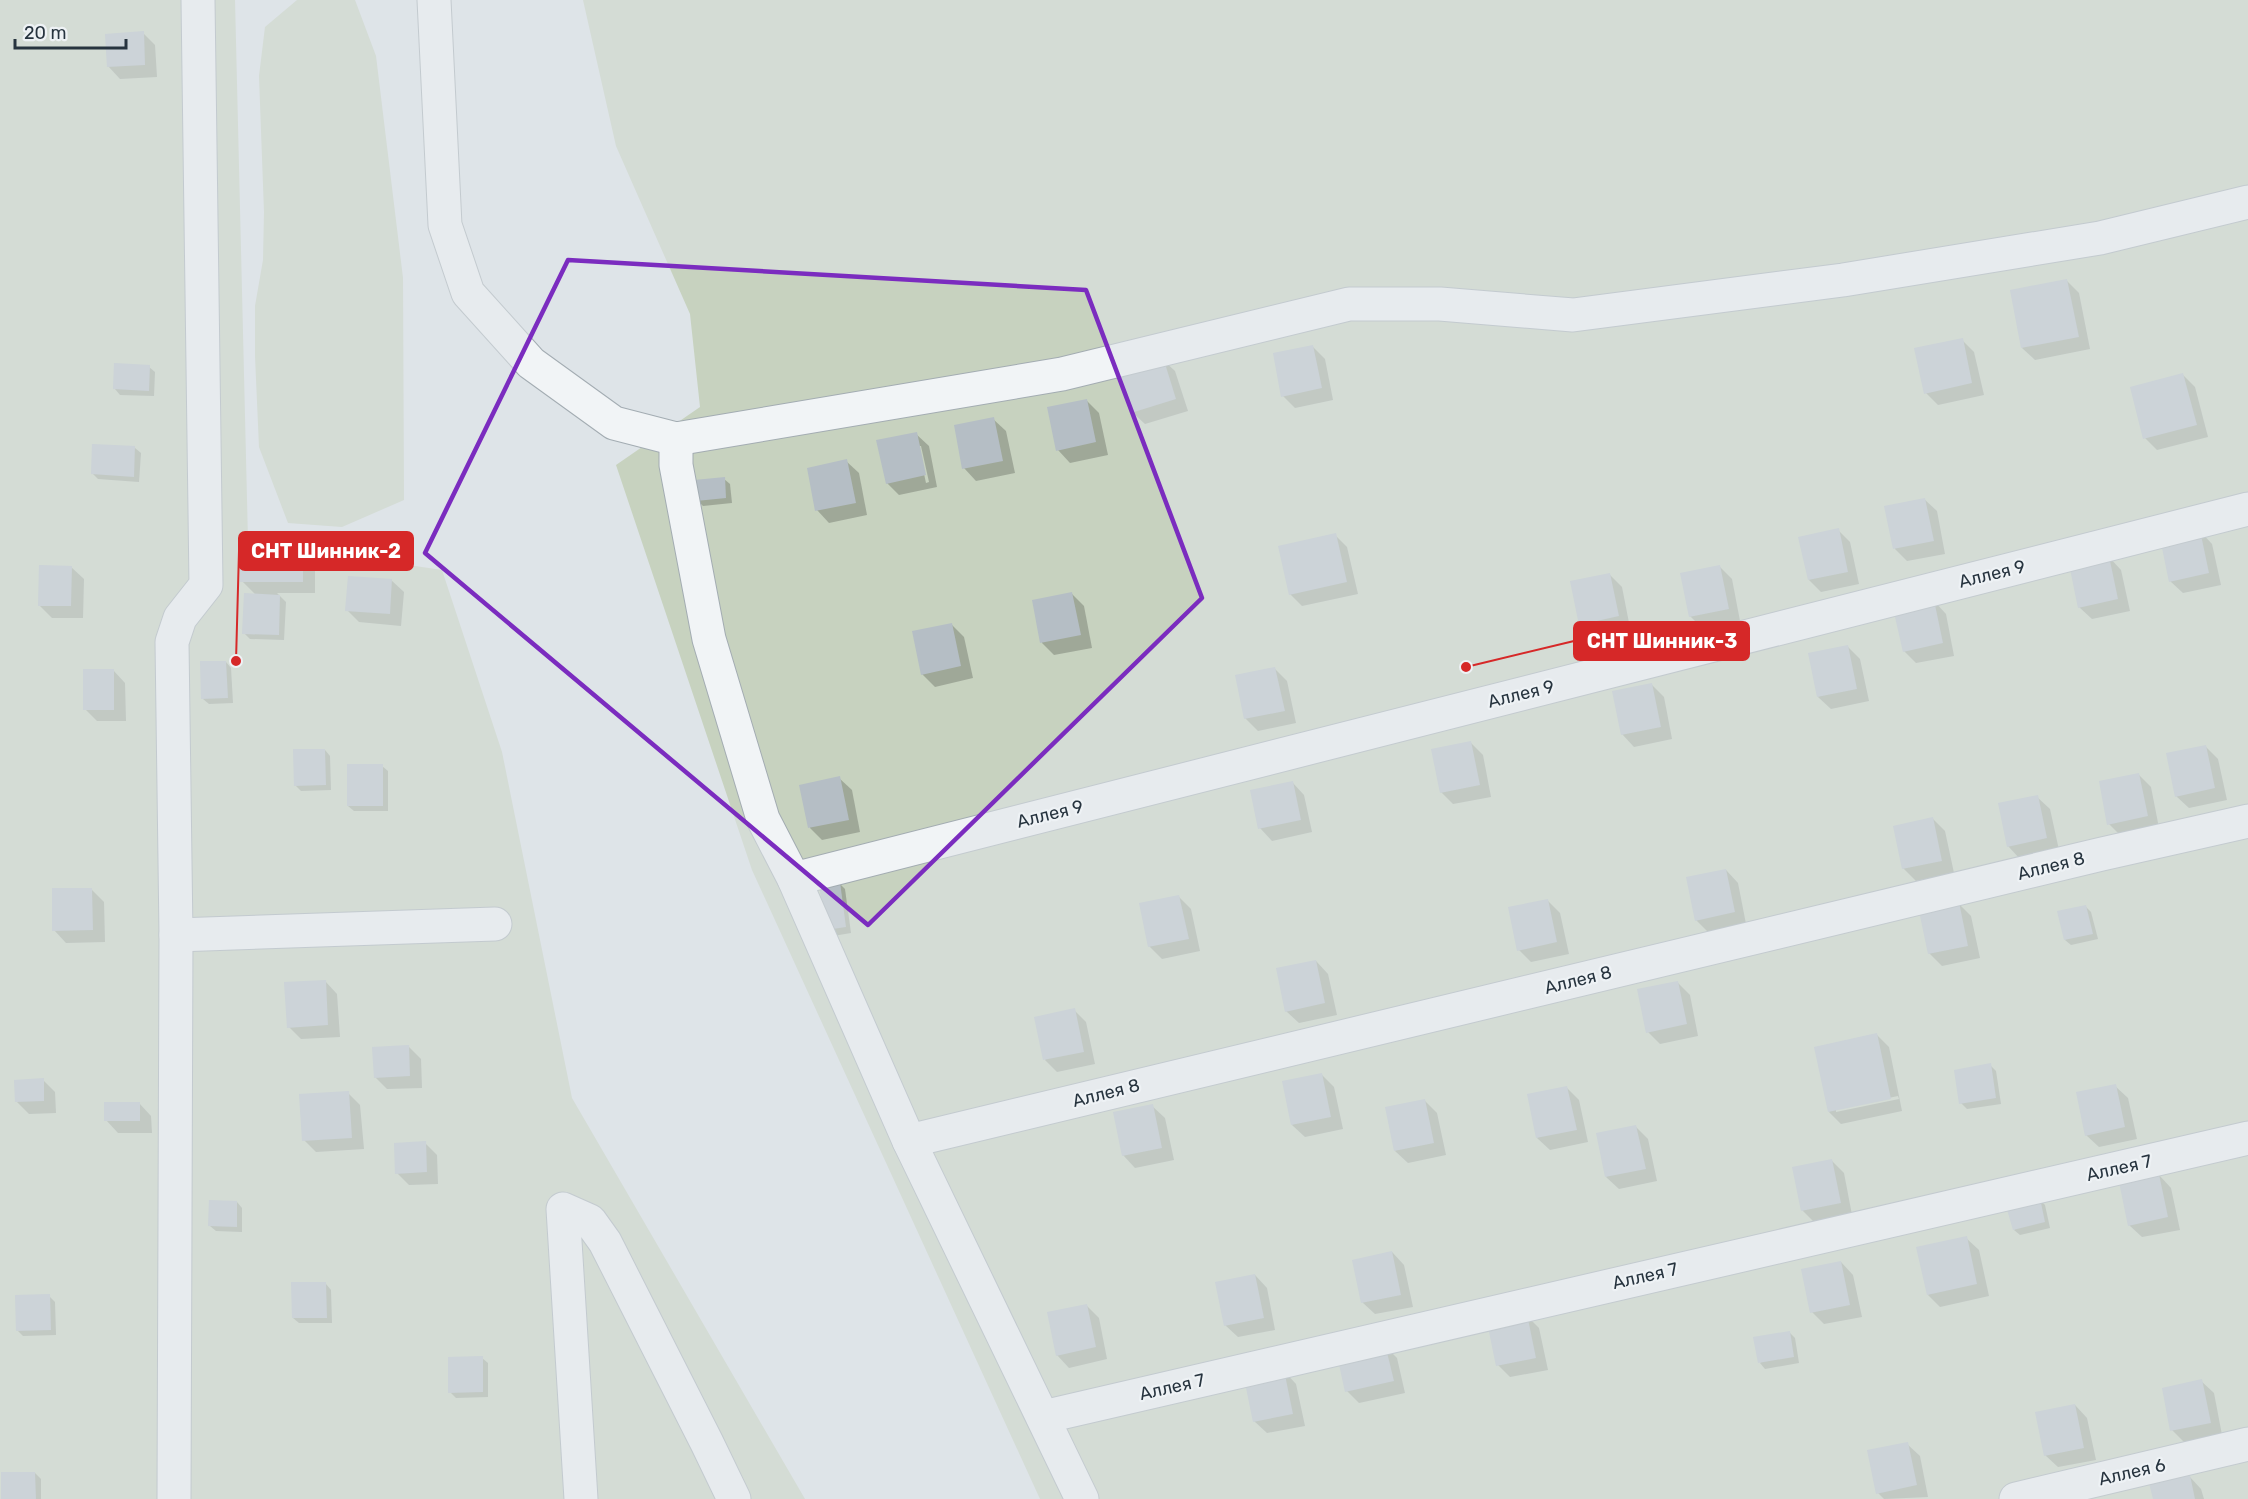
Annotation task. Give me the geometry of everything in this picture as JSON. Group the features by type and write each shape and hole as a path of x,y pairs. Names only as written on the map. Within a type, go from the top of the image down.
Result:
{"street":[{"path":"174,1499 176,935 172,642 180,618 206,585 198,0"},
{"path":"434,0 445,225 468,293 531,363 614,423 676,439 1062,374 1349,304 1440,304 1573,315 1843,280 2088,240 2248,202"},
{"path":"676,439 676,465 709,639 763,819 794,879 909,1141 1082,1499"},
{"name":"Аллея 9","path":"794,879 2248,509"},
{"name":"Аллея 8","path":"909,1141 2091,856 2248,821"},
{"path":"176,935 495,924"},
{"name":"Аллея 7","path":"1043,1417 2248,1138"},
{"path":"581,1499 563,1209 590,1221 605,1242 734,1499"},
{"name":"Аллея 6","path":"2016,1499 2248,1444"}],"highlighted area":[{"path":"568,260 1086,290 1202,598 868,925 425,553"}],"green space":[{"path":"0,0 235,0 248,541 442,570 502,752 572,1098 805,1499 0,1499"},
{"path":"297,0 355,0 376,56 403,278 404,500 342,527 288,523 259,447 255,306 263,260 264,212 259,76 265,27"},
{"path":"583,0 2248,0 2248,1499 1040,1499 752,870 616,465 700,407 690,314 616,146"}],"building":[{"path":"144,31 145,65 107,67 105,34"},
{"path":"2067,279 2079,337 2021,348 2010,290"},
{"path":"1963,338 1972,383 1924,394 1914,348"},
{"path":"1313,345 1322,388 1281,397 1273,353"},
{"path":"1163,357 1176,399 1131,413 1117,370"},
{"path":"114,363 150,365 149,391 113,389"},
{"path":"2183,373 2197,425 2143,439 2130,387"},
{"path":"1087,399 1096,442 1056,451 1047,407"},
{"path":"994,417 1003,461 962,469 954,425"},
{"path":"917,432 926,475 886,484 876,440"},
{"path":"92,444 135,446 134,477 91,474"},
{"path":"847,459 856,503 815,511 807,468"},
{"path":"725,477 726,498 696,501 694,480"},
{"path":"1925,498 1934,541 1893,549 1884,506"},
{"path":"1839,528 1848,572 1808,580 1798,537"},
{"path":"2200,530 2209,573 2169,582 2160,538"},
{"path":"1336,533 1347,582 1289,595 1278,546"},
{"path":"2109,556 2118,599 2078,608 2069,564"},
{"path":"240,557 303,557 303,582 240,582"},
{"path":"39,565 72,566 71,606 38,606"},
{"path":"1720,565 1729,609 1689,617 1680,573"},
{"path":"1610,573 1619,616 1579,625 1570,581"},
{"path":"348,576 392,579 390,614 345,611"},
{"path":"1072,592 1081,635 1040,643 1032,600"},
{"path":"244,593 280,595 279,635 242,634"},
{"path":"1934,600 1943,643 1903,652 1893,608"},
{"path":"952,623 961,666 921,675 912,631"},
{"path":"1848,645 1857,689 1817,697 1808,653"},
{"path":"200,661 226,661 228,698 201,699"},
{"path":"1275,667 1285,711 1244,719 1235,675"},
{"path":"83,669 114,669 114,710 83,710"},
{"path":"1652,683 1661,727 1621,735 1612,691"},
{"path":"1471,741 1480,785 1440,793 1431,749"},
{"path":"2206,745 2215,788 2175,797 2166,753"},
{"path":"293,749 325,749 326,785 294,786"},
{"path":"347,764 383,764 383,806 347,806"},
{"path":"2139,773 2148,816 2107,825 2099,781"},
{"path":"840,776 849,820 808,828 799,785"},
{"path":"1293,781 1301,820 1258,829 1250,790"},
{"path":"2038,795 2047,838 2007,847 1998,803"},
{"path":"1933,817 1942,861 1902,869 1893,826"},
{"path":"1726,869 1735,912 1695,921 1686,877"},
{"path":"840,882 846,927 826,930 819,884"},
{"path":"52,888 92,888 93,930 52,931"},
{"path":"1179,895 1189,939 1148,947 1139,903"},
{"path":"1548,899 1557,942 1517,951 1508,907"},
{"path":"1959,902 1968,946 1928,954 1919,911"},
{"path":"2086,905 2093,934 2064,940 2057,911"},
{"path":"1316,960 1325,1003 1285,1012 1276,968"},
{"path":"326,980 328,1025 287,1028 284,982"},
{"path":"1678,981 1687,1024 1646,1033 1637,989"},
{"path":"1075,1008 1084,1052 1043,1060 1034,1017"},
{"path":"1877,1033 1891,1099 1828,1112 1814,1047"},
{"path":"409,1045 410,1076 374,1078 372,1047"},
{"path":"1991,1063 1996,1098 1959,1104 1954,1070"},
{"path":"1322,1073 1331,1117 1291,1125 1282,1081"},
{"path":"44,1078 44,1101 15,1102 14,1080"},
{"path":"2116,1084 2125,1127 2085,1136 2076,1092"},
{"path":"1567,1086 1577,1130 1536,1138 1527,1094"},
{"path":"349,1091 352,1138 302,1141 299,1094"},
{"path":"1425,1099 1434,1143 1394,1151 1385,1107"},
{"path":"104,1102 140,1102 140,1121 104,1121"},
{"path":"1153,1104 1162,1148 1122,1156 1113,1112"},
{"path":"1636,1125 1646,1169 1605,1177 1596,1133"},
{"path":"426,1141 427,1172 395,1174 394,1143"},
{"path":"1832,1159 1841,1203 1801,1211 1792,1167"},
{"path":"2159,1174 2168,1217 2128,1226 2119,1182"},
{"path":"2040,1198 2045,1222 2013,1230 2006,1206"},
{"path":"209,1200 237,1201 237,1227 208,1226"},
{"path":"1967,1236 1977,1284 1927,1295 1916,1247"},
{"path":"1392,1251 1401,1295 1361,1303 1352,1260"},
{"path":"1841,1261 1850,1305 1810,1313 1801,1269"},
{"path":"1255,1274 1264,1318 1224,1326 1215,1282"},
{"path":"291,1282 326,1282 327,1318 292,1318"},
{"path":"50,1294 51,1330 16,1331 15,1295"},
{"path":"1087,1304 1096,1347 1056,1356 1047,1312"},
{"path":"1527,1314 1536,1358 1496,1366 1487,1322"},
{"path":"1790,1331 1794,1357 1758,1363 1753,1337"},
{"path":"1385,1344 1394,1381 1345,1392 1337,1355"},
{"path":"483,1356 483,1392 448,1393 448,1357"},
{"path":"1284,1370 1293,1414 1253,1422 1244,1378"},
{"path":"2202,1379 2211,1423 2170,1431 2162,1388"},
{"path":"2075,1404 2084,1448 2044,1456 2035,1412"},
{"path":"1908,1442 1917,1485 1876,1494 1867,1450"},
{"path":"1,1472 35,1472 36,1499 1,1499"},
{"path":"2190,1475 2195,1499 2153,1499 2149,1483"}],"place":[{"name":"СНТ Шинник-2","path":"236,661"},
{"name":"СНТ Шинник-3","path":"1466,667"}]}
